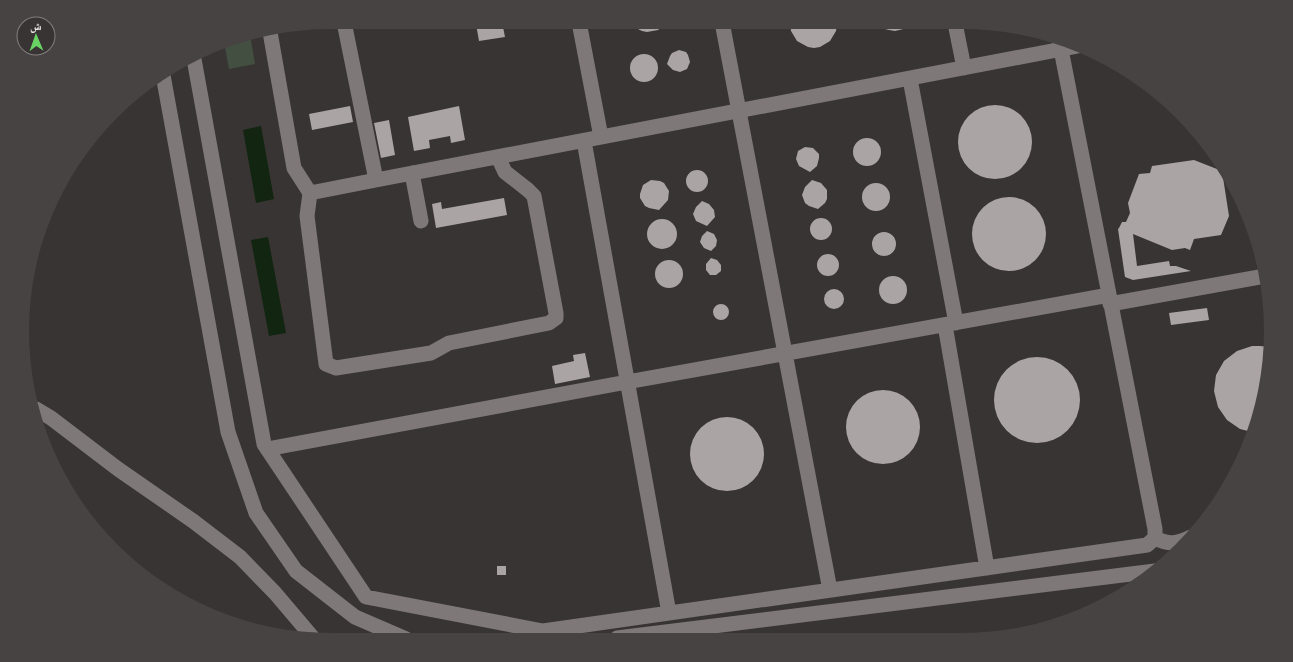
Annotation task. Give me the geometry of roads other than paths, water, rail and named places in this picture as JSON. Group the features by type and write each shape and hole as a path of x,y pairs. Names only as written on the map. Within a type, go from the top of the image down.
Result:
{"street":[{"path":"345,29 376,180"},
{"path":"580,29 601,137"},
{"path":"723,29 830,590"},
{"path":"956,29 964,68"},
{"path":"271,35 294,168 310,193 307,216 326,364 336,368 431,353 449,343 549,323 556,318 534,196 505,172 498,157"},
{"path":"310,193 964,68 1058,45"},
{"path":"194,61 264,444 267,449 366,597 543,631 1147,545 1155,538 1155,529 1060,45"},
{"path":"910,78 950,324 987,568"},
{"path":"164,79 228,432 256,513 296,571 355,617 392,633"},
{"path":"584,141 669,613"},
{"path":"412,173 421,221"},
{"path":"267,449 950,324 1259,277"},
{"path":"40,411 51,418 118,469 193,521 240,557 275,593 308,632"},
{"path":"1155,538 1165,543 1178,542"},
{"path":"657,633 1144,573"}]}
